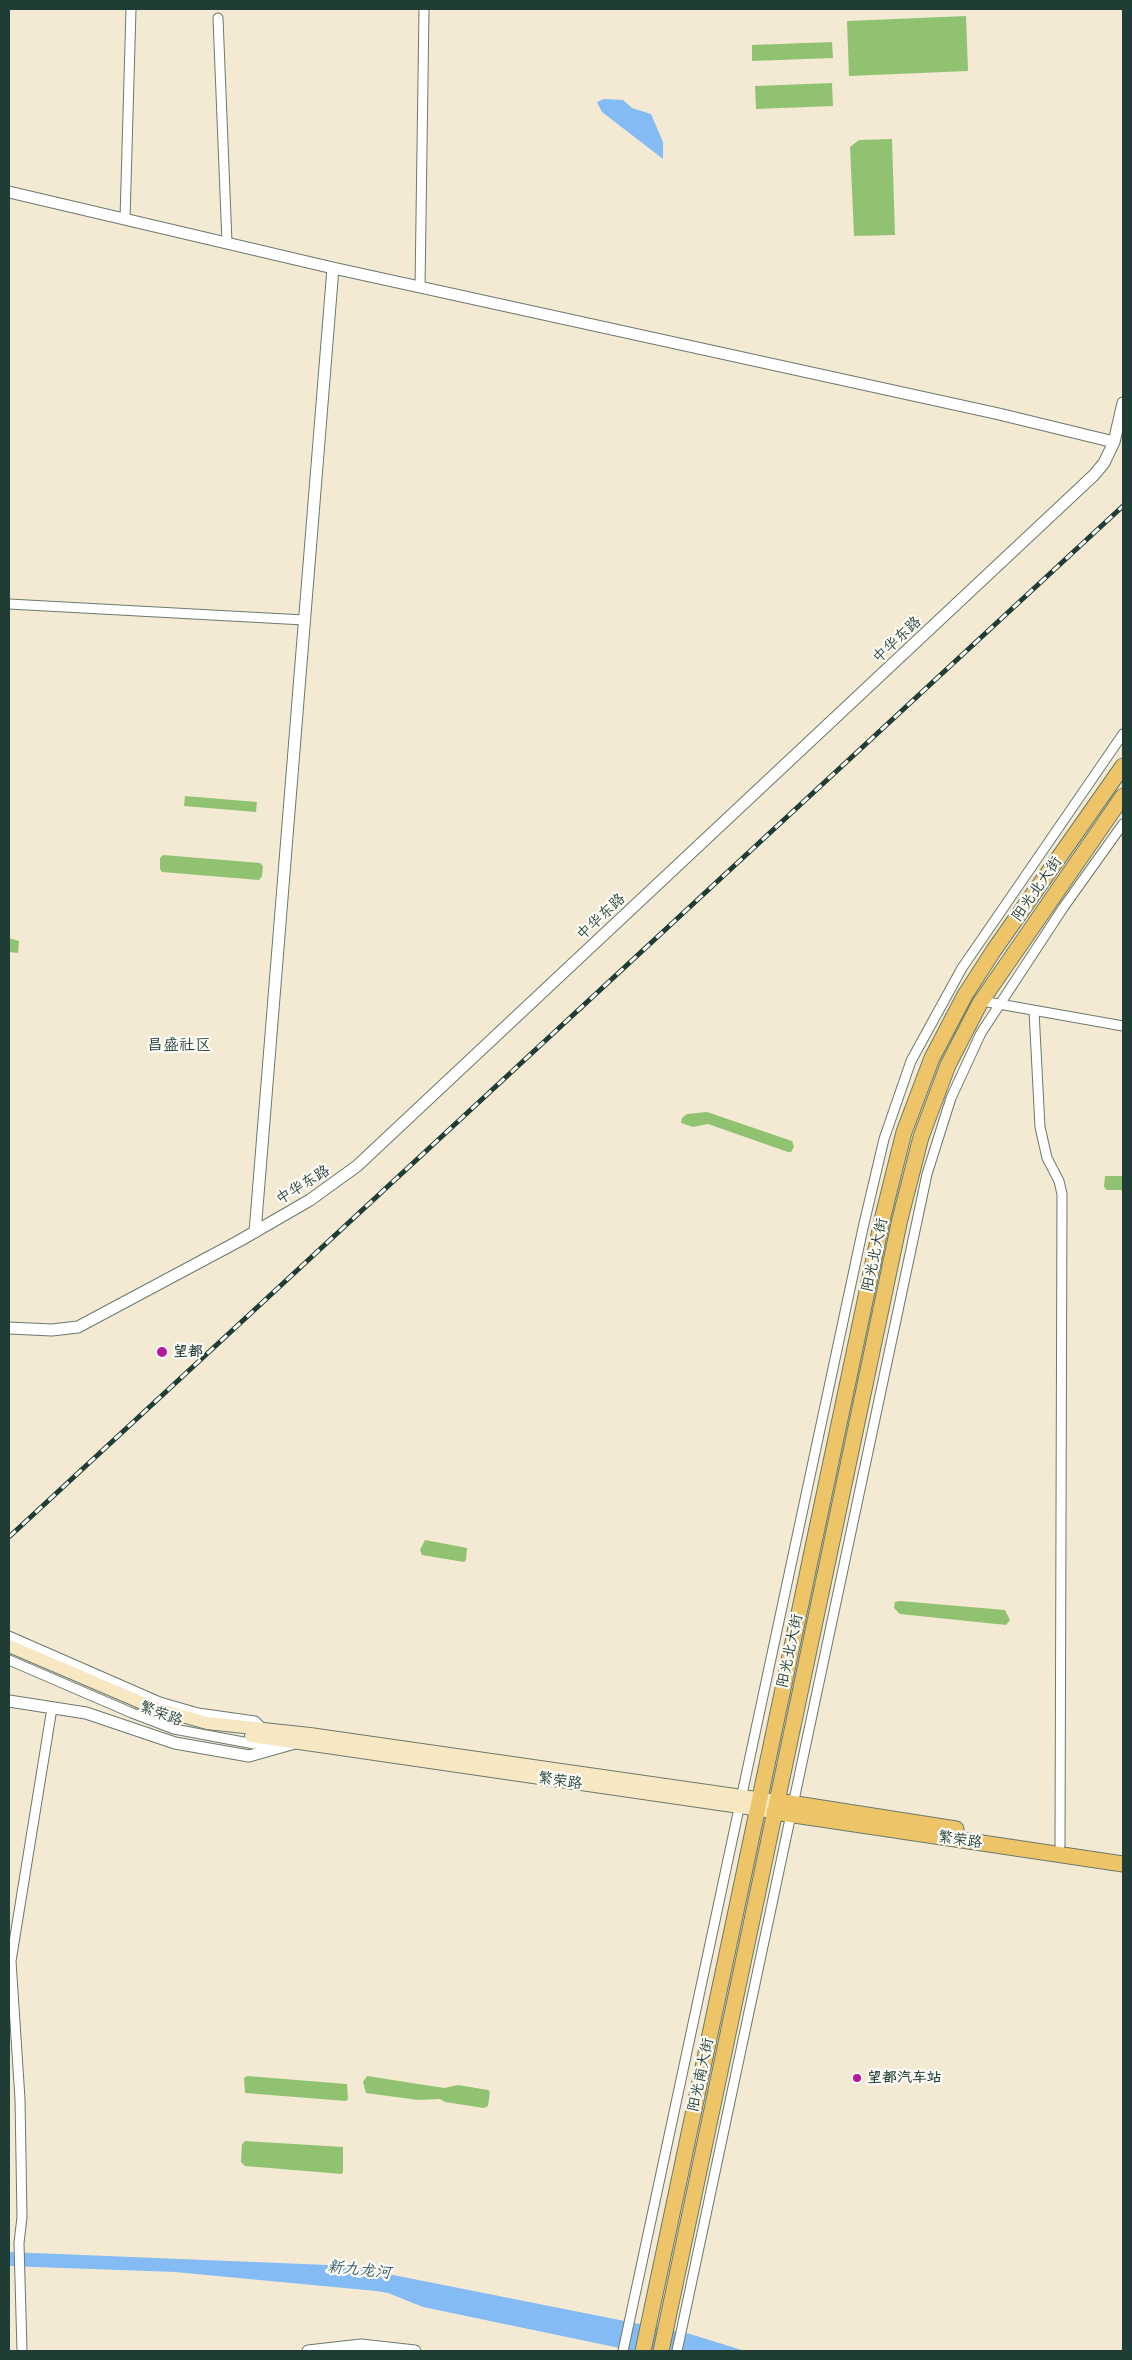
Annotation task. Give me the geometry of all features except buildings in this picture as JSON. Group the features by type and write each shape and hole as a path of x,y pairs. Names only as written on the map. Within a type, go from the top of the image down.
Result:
{"main road":[{"name":"阳光北大街","path":"758,1804 883,1216 895,1163 918,1091 953,1016 979,973 1123,766"},
{"name":"阳光北大街","path":"775,1807 912,1168 935,1097 948,1065 982,1001 1123,796"},
{"name":"繁荣路","path":"9,1646 166,1712 207,1724 263,1730 775,1807 1123,1855"},
{"name":"繁荣路","path":"9,1652 164,1717 206,1729 295,1743 741,1801"},
{"name":"阳光南大街","path":"643,2351 758,1804"},
{"name":"阳光南大街","path":"661,2351 775,1807"},
{"name":"繁荣路","path":"793,1809 1123,1864"}],"street":[{"path":"125,220 131,9"},
{"path":"420,287 424,9"},
{"path":"218,18 227,243"},
{"path":"9,192 333,268 1000,414 1114,442"},
{"path":"255,1232 333,268"},
{"name":"中华东路","path":"9,1328 60,1330 78,1327 255,1232 328,1188 364,1160 1094,475 1104,463 1114,442 1123,403"},
{"path":"9,604 304,620"},
{"path":"623,2351 862,1228 894,1105 915,1054 962,968 1123,734"},
{"path":"677,2351 927,1174 959,1080 981,1033 1063,908 1123,824"},
{"path":"982,1001 1123,1026"},
{"path":"1034,1011 1040,1127 1047,1158 1059,1181 1062,1194 1060,1845"},
{"path":"9,1636 160,1702 198,1713 255,1721 263,1730"},
{"path":"9,1660 132,1714 174,1729 254,1744 295,1743"},
{"path":"9,1701 86,1713 176,1743 249,1756 295,1743"},
{"path":"22,2351 19,2244 22,2217 20,2099 11,1974 11,1946 52,1708"},
{"path":"308,2351 361,2346 415,2351"}],"green space":[{"path":"966,16 968,71 849,76 847,21"},
{"path":"832,42 833,58 752,61 752,45"},
{"path":"832,83 833,106 756,109 755,86"},
{"path":"892,139 895,235 854,236 850,147 859,140"},
{"path":"185,796 257,802 256,812 184,806"},
{"path":"163,855 260,863 263,866 262,876 259,880 162,872 160,869 160,858"},
{"path":"9,938 19,941 18,953 9,952"},
{"path":"707,1112 792,1141 794,1147 791,1152 788,1152 708,1124 693,1127 681,1123 682,1118 687,1114"},
{"path":"1105,1176 1123,1176 1123,1190 1107,1190 1104,1187"},
{"path":"425,1540 467,1548 466,1560 464,1562 422,1555 420,1550"},
{"path":"895,1602 1005,1610 1010,1620 1006,1625 900,1614 894,1608"},
{"path":"247,2076 347,2084 348,2099 346,2101 245,2093 244,2078"},
{"path":"367,2076 444,2088 458,2085 488,2090 490,2092 488,2106 484,2108 445,2102 440,2099 418,2100 366,2093 363,2082"},
{"path":"245,2141 343,2147 343,2171 342,2174 245,2166 241,2162 242,2144"}],"water":[{"path":"604,99 623,100 632,108 651,114 663,142 663,159 602,112 597,102"},
{"name":"新九龙河","path":"9,2252 328,2265 358,2268 690,2334 745,2351 634,2351 423,2307 388,2293 376,2291 175,2272 9,2266"}],"railway":[{"path":"9,1537 1123,506"}],"place":[{"name":"望都","path":"162,1352"},
{"name":"望都汽车站","path":"857,2078"}],"district":[{"name":"昌盛社区","path":"179,1045"}]}
